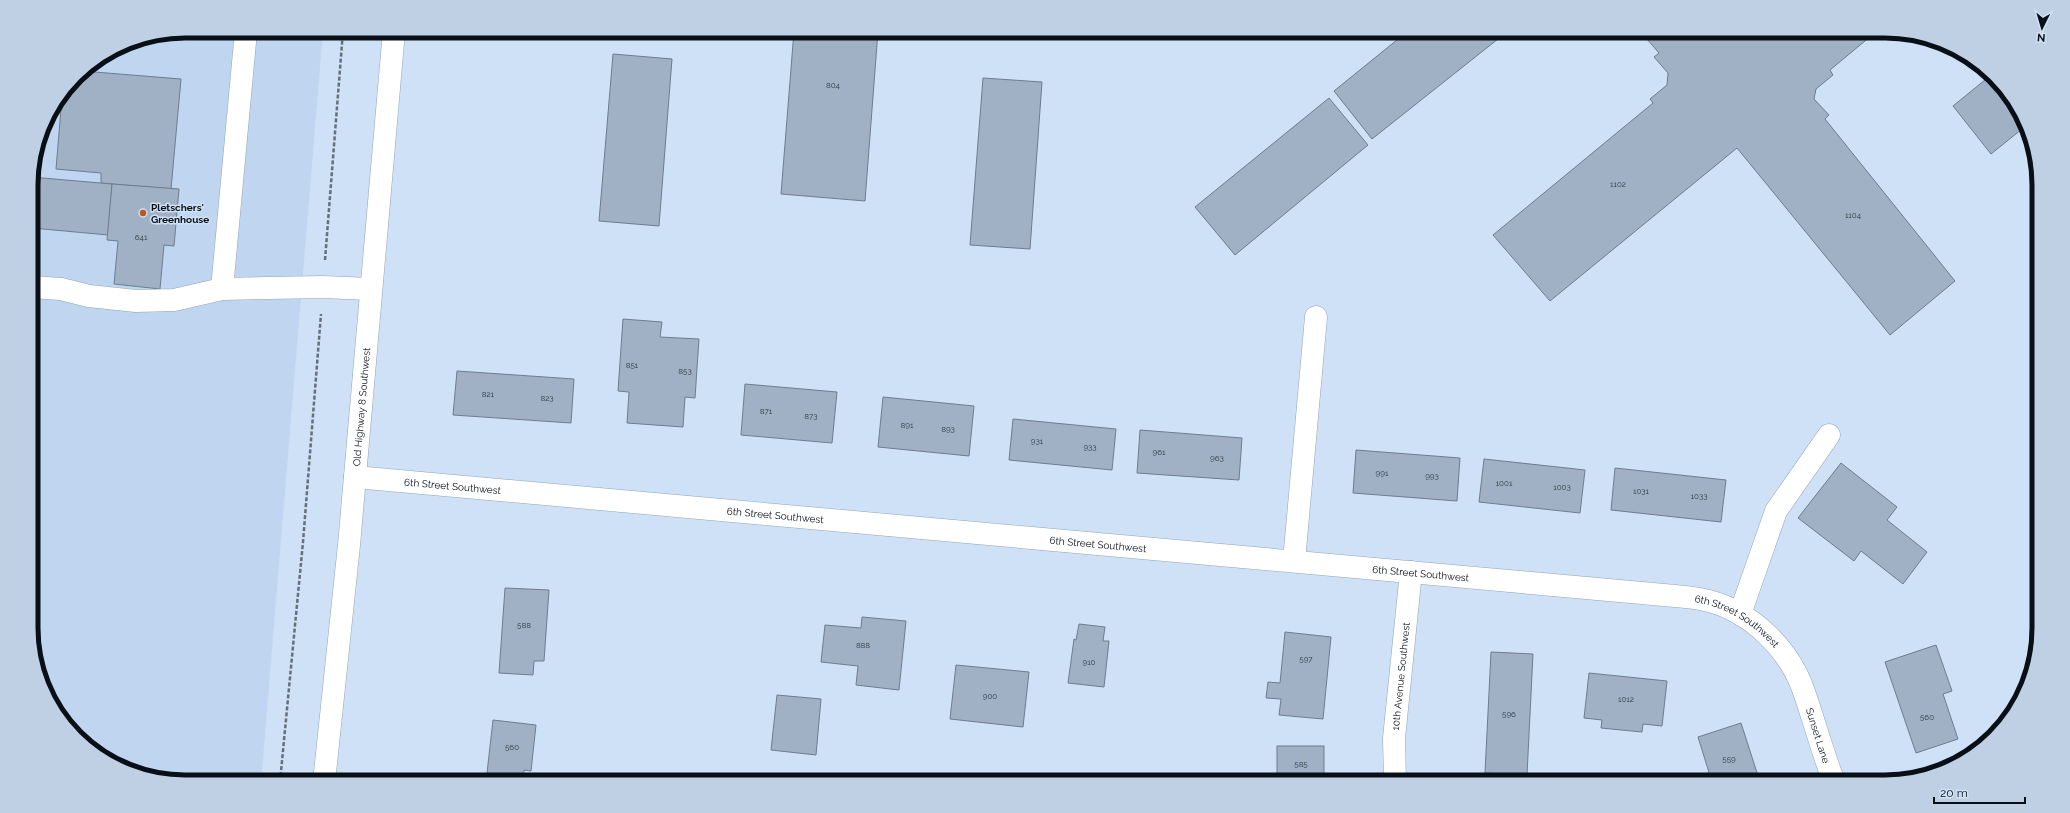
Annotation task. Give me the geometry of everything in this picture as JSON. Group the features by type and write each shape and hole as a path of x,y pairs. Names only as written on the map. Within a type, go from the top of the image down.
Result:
{"street":[{"path":"222,289 245,38"},
{"name":"Old Highway 8 Southwest","path":"325,775 355,477 370,289 388,113 393,38"},
{"path":"38,287 61,289 89,296 136,301 174,300 222,289 323,287 370,289"},
{"path":"1294,561 1316,317"},
{"path":"1740,614 1776,511 1829,435"},
{"name":"6th Street Southwest","path":"355,477 1676,596 1709,601 1740,614 1766,634 1788,659 1803,688"},
{"name":"10th Avenue Southwest","path":"1396,775 1394,738 1411,572"},
{"name":"Sunset Lane","path":"1803,688 1822,751 1831,775"}],"path":[{"path":"281,775 303,542 342,38"}],"shaded area":[{"path":"176,38 322,38 262,775 176,775 147,770 120,760 96,745 81,732 68,717 53,693 43,666 39,647 38,176 43,147 53,120 68,96 81,81 96,68 129,49 147,43"}],"building":[{"path":"793,38 877,38 865,201 781,194"},
{"path":"1399,38 1499,38 1372,139 1334,91"},
{"path":"1646,38 1869,38 1830,70 1833,75 1816,89 1814,99 1829,115 1825,119 1955,281 1890,335 1737,148 1550,301 1493,235 1653,103 1650,99 1667,85 1668,73 1654,57 1659,53"},
{"path":"613,54 672,59 659,226 599,221"},
{"path":"92,72 181,79 171,189 101,183 101,173 56,169 61,107 68,96 81,81"},
{"path":"983,78 1042,82 1030,249 970,245"},
{"path":"1986,79 2002,96 2021,130 1991,154 1953,106"},
{"path":"1329,98 1368,145 1235,255 1195,207"},
{"path":"38,178 112,184 108,235 38,229"},
{"path":"112,184 179,189 174,246 164,245 160,289 114,284 118,241 107,240"},
{"path":"623,319 662,322 660,337 699,339 695,398 685,397 683,427 627,423 629,392 618,391"},
{"path":"457,371 574,379 571,423 453,415"},
{"path":"745,384 837,392 832,443 741,435"},
{"path":"883,397 974,406 969,456 878,447"},
{"path":"1013,419 1116,429 1112,470 1009,460"},
{"path":"1140,430 1242,438 1239,480 1137,473"},
{"path":"1356,450 1460,458 1457,501 1353,493"},
{"path":"1484,459 1585,470 1580,513 1479,502"},
{"path":"1841,463 1897,507 1887,520 1927,552 1903,584 1861,551 1854,561 1798,518"},
{"path":"1615,468 1726,480 1721,522 1611,510"},
{"path":"505,588 549,590 544,661 534,661 533,675 499,673"},
{"path":"862,617 906,621 899,690 856,685 858,666 821,662 825,625 861,628"},
{"path":"1079,624 1105,627 1103,641 1109,641 1104,687 1068,683 1074,639 1076,640"},
{"path":"1285,632 1331,637 1323,719 1279,715 1281,699 1266,698 1268,682 1280,683"},
{"path":"1936,645 1952,691 1943,694 1958,739 1916,753 1885,662"},
{"path":"1491,652 1533,654 1527,775 1485,773"},
{"path":"956,665 1029,672 1023,727 950,719"},
{"path":"1589,673 1667,681 1662,726 1643,724 1642,732 1601,728 1602,720 1584,718"},
{"path":"777,695 821,699 816,755 771,750"},
{"path":"493,720 536,725 531,771 524,770 524,775 487,775"},
{"path":"1741,723 1758,775 1710,775 1698,737"},
{"path":"1277,746 1324,746 1324,775 1277,775"}],"place":[{"name":"Pletschers' Greenhouse","path":"143,213"}]}
